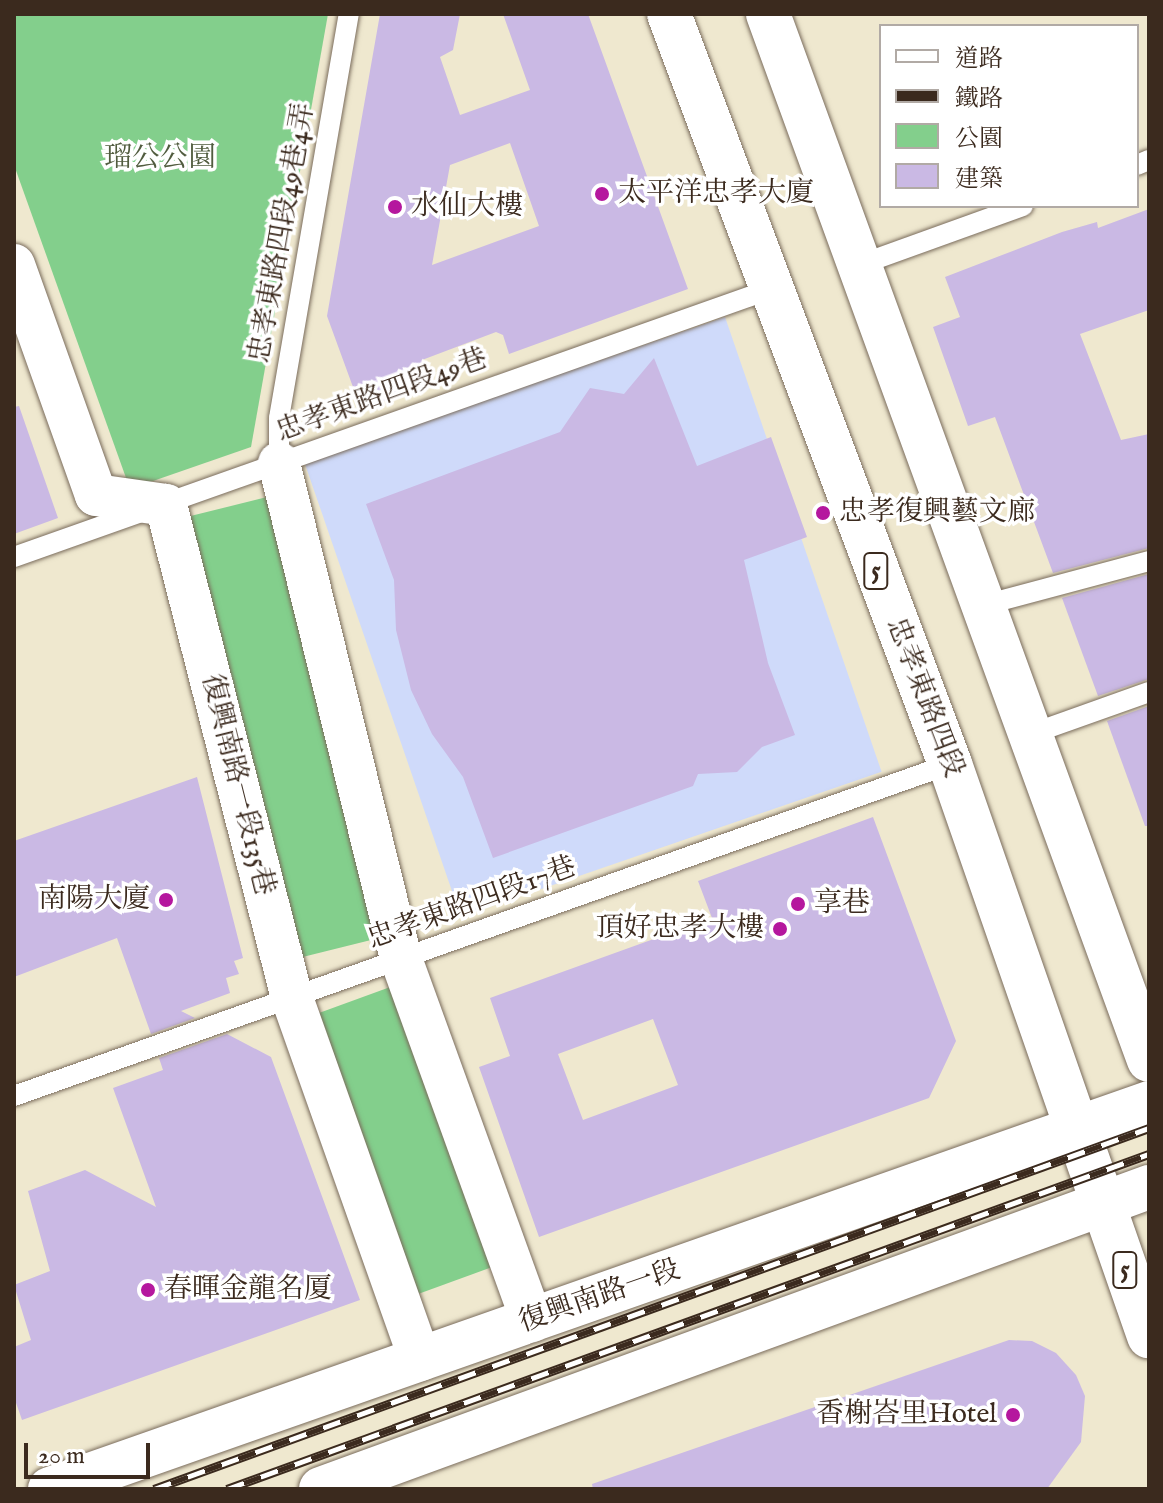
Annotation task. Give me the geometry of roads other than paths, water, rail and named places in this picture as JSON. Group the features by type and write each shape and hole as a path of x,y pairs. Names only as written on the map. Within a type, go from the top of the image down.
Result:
{"main road":[{"name":"忠孝東路四段","path":"669,14 768,290 950,764 1079,1129 1102,1205"},
{"path":"768,14 862,264 1149,1060"},
{"name":"復興南路一段","path":"50,1489 1149,1103"},
{"path":"321,1489 379,1478 1149,1187"},
{"name":"5","path":"1102,1205 1149,1336"}],"street":[{"path":"14,265 96,495 166,505"},
{"path":"279,463 401,959 532,1321"},
{"name":"復興南路一段135巷","path":"166,505 292,998 420,1360"}],"lane":[{"name":"忠孝東路四段49巷4弄","path":"279,463 279,418 349,14"},
{"path":"862,264 1017,208"},
{"name":"忠孝東路四段49巷","path":"14,557 768,290"},
{"path":"984,605 1149,561"},
{"path":"1031,734 1149,692"},
{"name":"忠孝東路四段17巷","path":"14,1096 950,764"}],"railway":[{"path":"154,1489 1149,1128"},
{"path":"227,1489 1149,1154"}],"place":[{"name":"太平洋忠孝大廈","path":"602,194"},
{"name":"水仙大樓","path":"395,207"},
{"name":"忠孝復興藝文廊","path":"823,513"},
{"name":"南陽大廈","path":"166,900"},
{"name":"享巷","path":"798,904"},
{"name":"頂好忠孝大樓","path":"780,929"},
{"name":"春暉金龍名厦","path":"148,1290"},
{"name":"香榭峇里Hotel","path":"1013,1415"}],"park label":[{"name":"瑠公公園","path":"160,159"}]}
